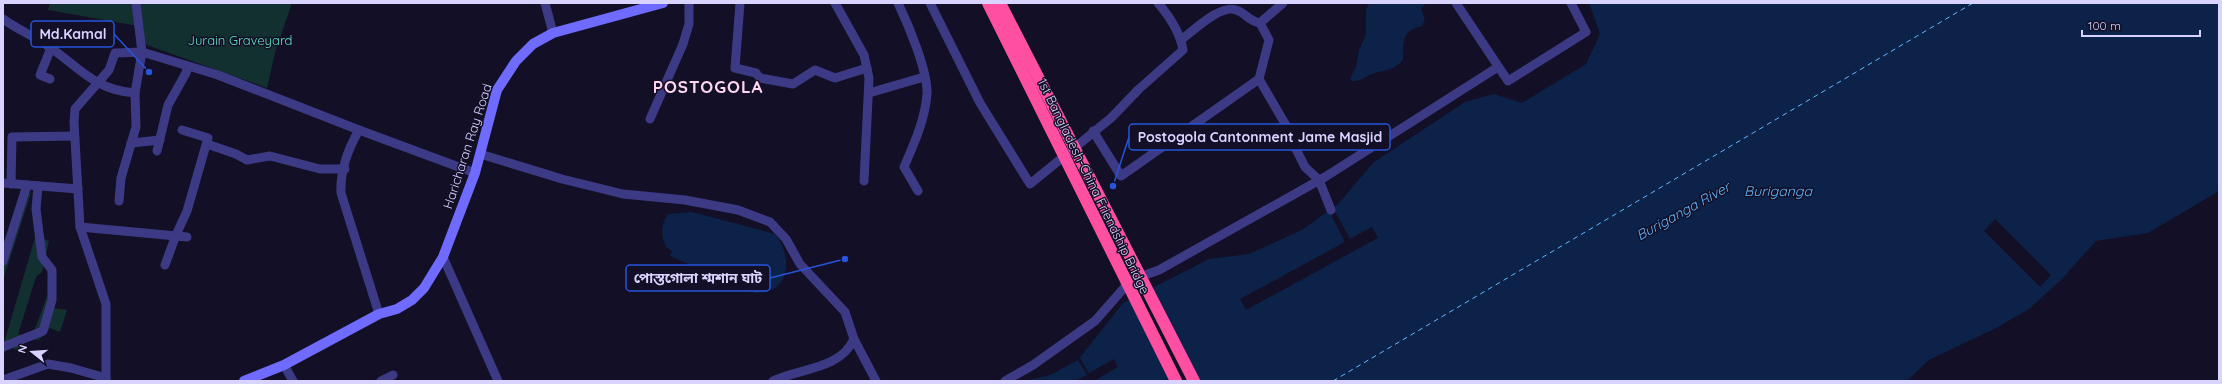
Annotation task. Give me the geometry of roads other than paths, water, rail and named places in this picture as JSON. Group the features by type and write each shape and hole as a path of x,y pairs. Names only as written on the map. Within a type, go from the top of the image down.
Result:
{"highway":[{"name":"1st Bangladesh-China Friendship Bridge","path":"988,3 1176,381"},
{"name":"1st Bangladesh-China Friendship Bridge","path":"1000,3 1194,381"}],"main road":[{"name":"Haricharan Ray Road","path":"247,381 284,365 379,314 397,309 412,300 424,288 443,257 475,172 497,90 504,77 516,61 533,44 552,33 644,5 663,3"}],"street":[{"path":"119,201 121,178 136,127 135,93 142,52 136,3"},
{"path":"545,3 552,33"},
{"path":"650,119 683,44 688,24 689,3"},
{"path":"740,3 735,68 756,72 760,78 794,84 815,70 835,78 867,68"},
{"path":"835,3 864,55 867,68 869,93 864,181"},
{"path":"898,3 914,44 924,77 927,93 919,132 904,167 918,191"},
{"path":"930,3 980,103 1030,184 1094,132 1183,50 1181,40 1169,16 1158,3"},
{"path":"1260,23 1283,3"},
{"path":"1456,3 1508,81 1586,32 1571,3"},
{"path":"1094,132 1121,176 1259,79 1269,40 1260,23 1251,21 1235,9 1223,9 1181,40"},
{"path":"3,19 51,48 98,84 113,90 135,93"},
{"path":"50,79 40,75 51,48"},
{"path":"3,380 48,364 71,368 106,380 106,304 80,227 74,136 75,109 109,70 115,53 142,52 239,82 359,130 475,172"},
{"path":"156,151 168,105 186,73 188,66"},
{"path":"1005,381 1033,365 1095,321 1131,280 1159,270 1319,180 1498,67"},
{"path":"869,93 924,77"},
{"path":"1259,79 1291,134 1293,143 1305,167 1319,180 1331,210"},
{"path":"166,265 176,235 187,211 208,138 182,130"},
{"path":"359,130 349,147 345,169 340,176 341,193 379,314"},
{"path":"74,136 12,137 7,183 78,189"},
{"path":"131,143 160,140"},
{"path":"207,144 236,154 247,160 270,156 320,169 345,169"},
{"path":"480,154 562,179 623,194 685,200 738,210 770,222 786,240 800,264 844,312 854,339 876,381"},
{"path":"3,261 27,185"},
{"path":"3,347 44,331 52,300 52,270 42,257 36,209 38,186"},
{"path":"80,227 187,237"},
{"path":"443,257 498,381"},
{"path":"773,381 786,375 834,361 850,348 854,339"},
{"path":"284,365 293,381"},
{"path":"381,381 394,375"}],"water":[{"path":"1369,3 1426,3 1421,9 1425,19 1422,26 1415,28 1407,34 1404,43 1403,60 1400,63 1390,69 1352,81 1350,78 1356,67 1359,50 1366,34 1366,10"},
{"name":"Buriganga","path":"1589,3 2219,3 2219,191 2148,233 2096,241 2061,280 2029,309 1998,327 1929,360 1907,381 1025,381 1050,375 1078,360 1123,303 1209,259 1249,254 1302,230 1338,204 1374,162 1465,102 1494,94 1522,103 1586,64 1600,34"},
{"path":"692,212 775,234 785,253 786,263 782,281 776,287 767,292 755,293 670,256 672,251 666,247 662,230 666,217 669,214"}],"place":[{"name":"Md.Kamal","path":"149,72"},
{"name":"Postogola Cantonment Jame Masjid","path":"1113,186"},
{"name":"পোস্তগোলা শ্মশান ঘাট","path":"845,259"}],"district":[{"name":"POSTOGOLA","path":"708,87"}],"park label":[{"name":"Jurain Graveyard","path":"240,40"}],"water label":[{"name":"Buriganga River","path":"1683,211"}]}
